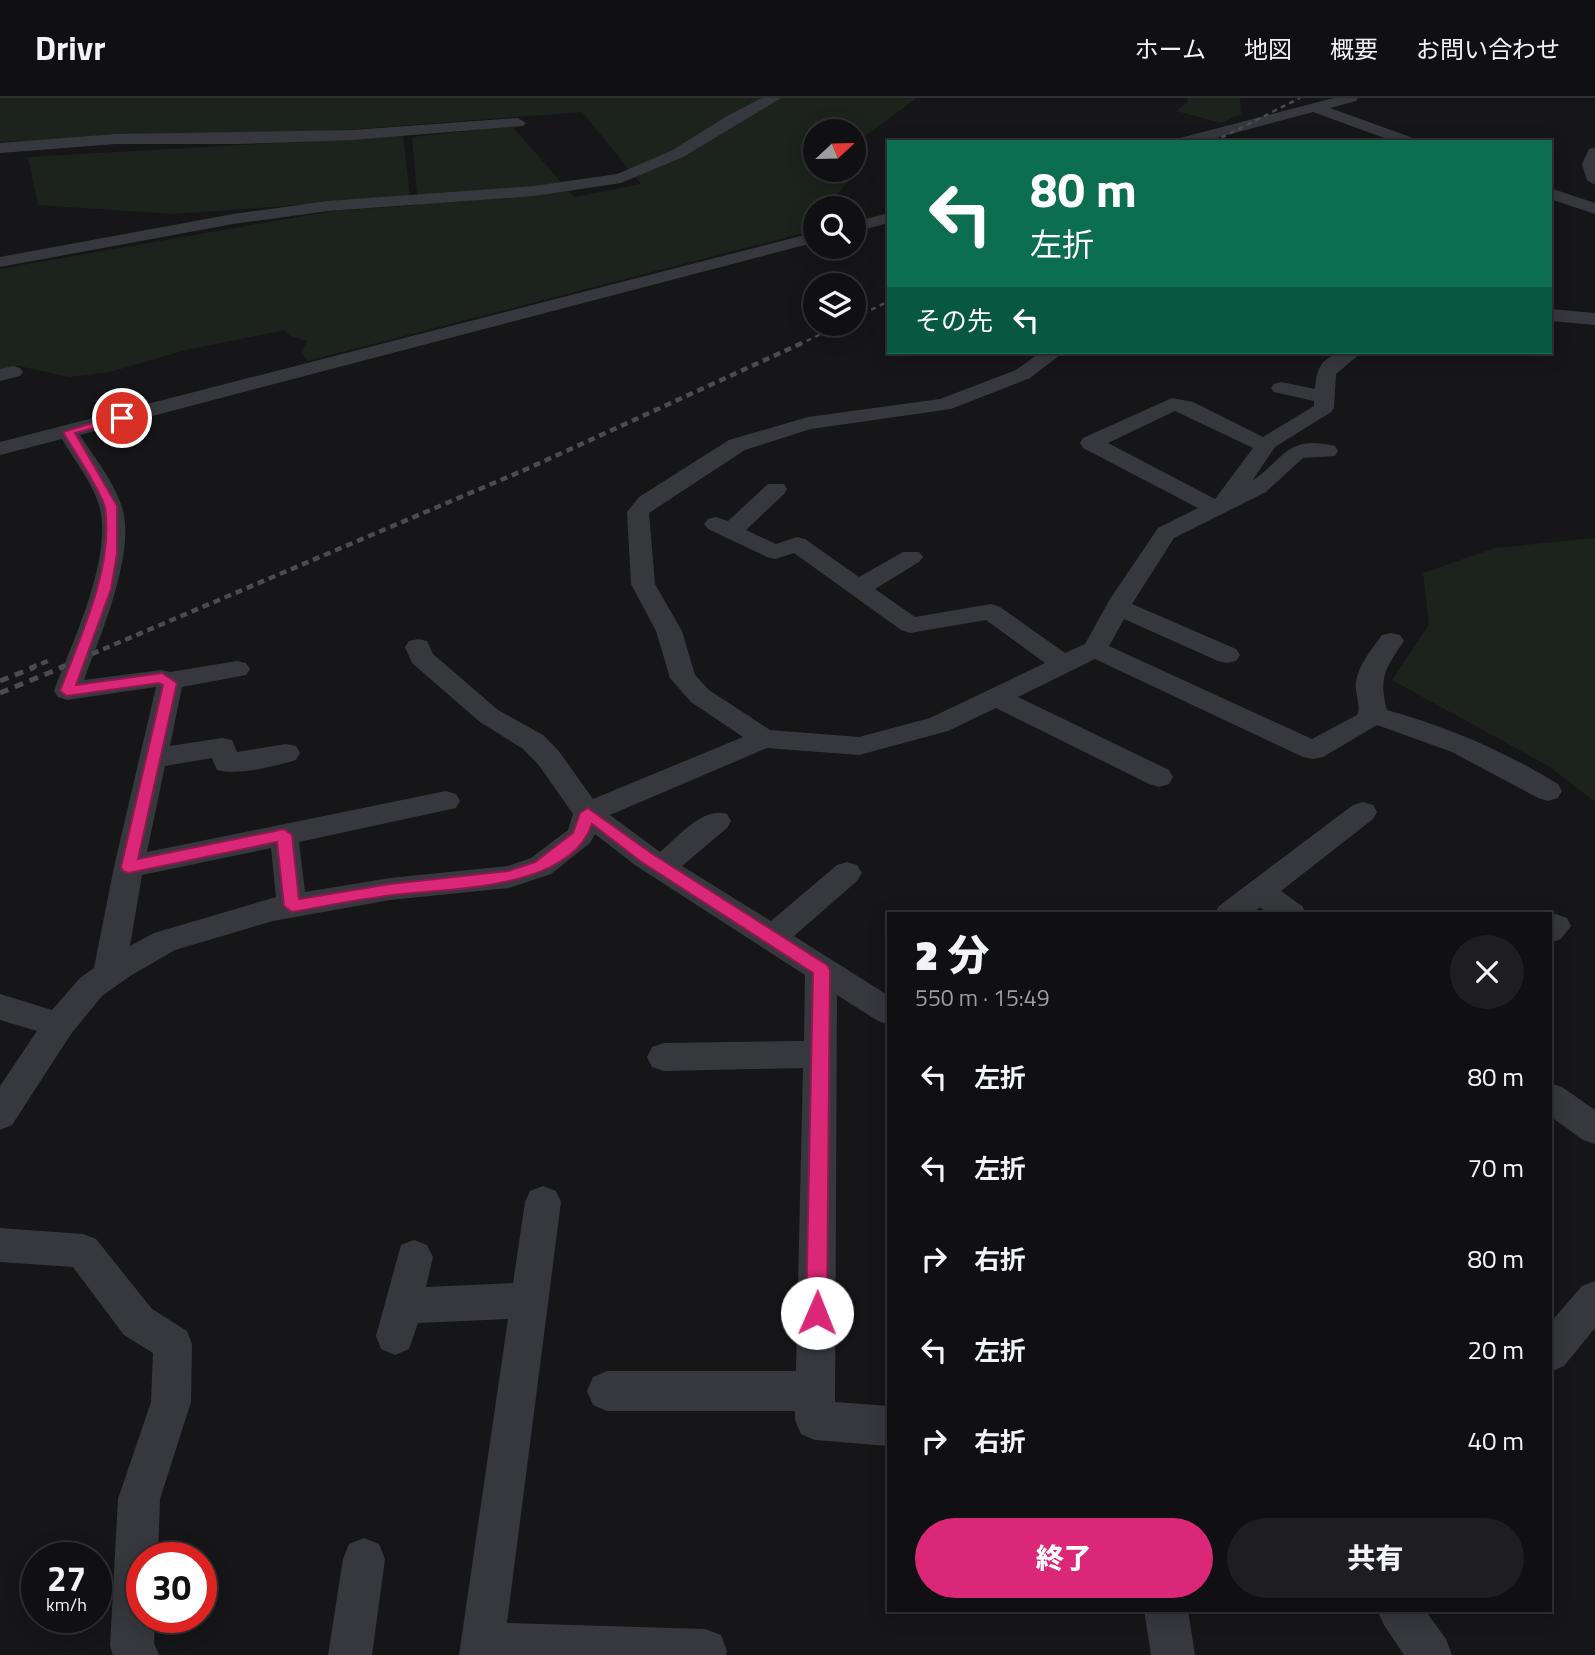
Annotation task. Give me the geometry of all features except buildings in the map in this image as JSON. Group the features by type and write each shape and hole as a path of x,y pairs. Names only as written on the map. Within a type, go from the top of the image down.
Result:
{"street":[{"path":"0,261 233,219 328,206 534,191 601,183 621,178 677,154 732,119 774,98"},
{"path":"1293,98 1405,140"},
{"path":"1190,140 1351,98"},
{"path":"0,148 116,139 240,139 352,135 518,123"},
{"path":"1595,152 1590,164 1595,180"},
{"path":"1552,194 1595,209"},
{"path":"866,224 887,219"},
{"path":"0,449 803,240"},
{"path":"1552,315 1595,319"},
{"path":"764,739 700,696 683,678 668,631 643,584 638,512 647,502 737,445 808,423 944,405 1023,374 1051,354"},
{"path":"1221,505 1265,446 1324,408 1326,373 1349,354"},
{"path":"1281,388 1324,397"},
{"path":"1221,505 1091,443 1172,404 1186,406 1265,446"},
{"path":"68,432 111,506 110,554 104,589 67,691 162,678 170,683 129,867 109,974"},
{"path":"0,1115 59,1025 91,987 165,941 292,906 390,890 509,877 541,866 580,836 588,813 764,739 859,746 939,725 1095,649 1118,607 1166,533 1265,483 1289,455 1304,450 1327,451"},
{"path":"776,489 748,517 723,527 775,552 797,544 910,625 990,612 1063,664"},
{"path":"859,588 911,557"},
{"path":"1118,607 1227,655"},
{"path":"1095,649 1313,750 1366,722 1374,709 1367,696 1369,672 1391,641"},
{"path":"418,647 421,657 489,716 533,742 548,757 588,813 660,867 887,1011"},
{"path":"167,681 237,669"},
{"path":"995,697 1158,777"},
{"path":"1370,714 1423,728 1507,765 1548,790"},
{"path":"154,758 222,747 227,763 286,753"},
{"path":"129,867 446,801"},
{"path":"1233,912 1363,812"},
{"path":"660,867 717,821"},
{"path":"284,835 292,906"},
{"path":"772,939 847,873"},
{"path":"1259,891 1288,912"},
{"path":"821,970 815,1420 887,1426"},
{"path":"0,1007 59,1025"},
{"path":"664,1057 820,1054"},
{"path":"1552,1098 1595,1129"},
{"path":"543,1202 481,1650 705,1651"},
{"path":"0,1245 83,1251 138,1322 173,1345 171,1402 139,1499 132,1646 137,1655"},
{"path":"414,1257 399,1321 529,1300"},
{"path":"1552,1351 1595,1299"},
{"path":"607,1391 816,1391"},
{"path":"350,1655 365,1559"},
{"path":"1166,1612 1173,1655"},
{"path":"1400,1612 1430,1655"}],"shaded area":[{"path":"0,98 917,98 866,135 866,119 803,119 803,182 847,182 836,196 803,196 803,233 307,361 301,351 308,341 290,336 285,330 186,350 110,372 69,377 19,366 0,370 0,269 332,211 418,205 412,137 512,126 574,197 641,184 582,112 345,130 0,142"},
{"path":"1187,98 1240,98 1241,114 1222,123 1176,111 1188,102"},
{"path":"403,136 410,197 174,214 38,205 28,157"},
{"path":"1595,538 1595,802 1550,767 1392,680 1429,625 1423,573 1495,548"}],"railway":[{"path":"1217,140 1300,98"},
{"path":"866,312 887,302"},
{"path":"798,345 817,336"},
{"path":"59,668 529,468 802,343"},
{"path":"30,668 48,661"},
{"path":"0,681 35,667"},
{"path":"0,693 63,667"}],"route":[{"path":"122,418 68,432 111,506 110,554 104,589 67,691 162,678 170,683 129,867 284,835 292,906 390,890 509,877 541,866 580,836 588,813 645,857 821,970 817,1313"}]}
